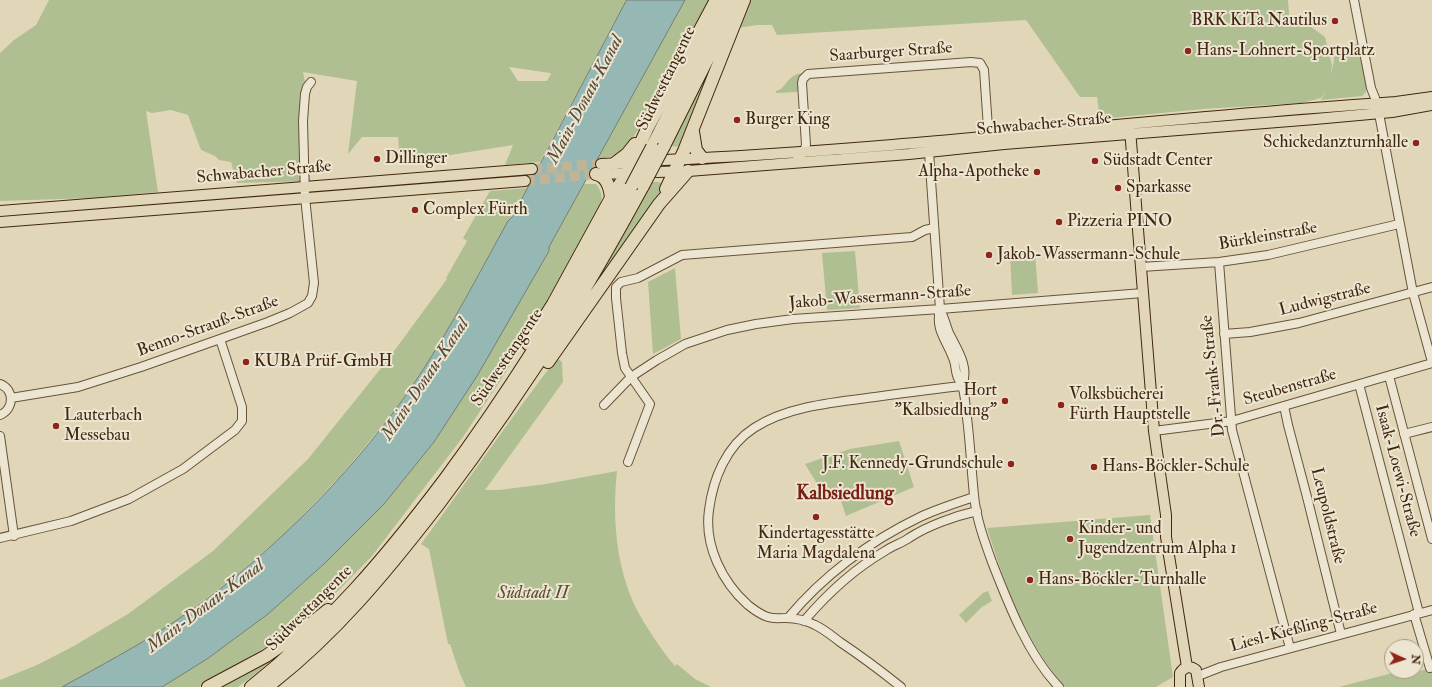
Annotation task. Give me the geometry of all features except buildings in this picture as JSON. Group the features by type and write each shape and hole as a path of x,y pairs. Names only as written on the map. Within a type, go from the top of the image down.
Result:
{"highway":[{"path":"487,420 510,374 553,304 610,198 633,167 647,129 716,0"},
{"name":"Südwesttangente","path":"658,146 726,0"},
{"name":"Südwesttangente","path":"250,687 307,640 355,591 380,569 457,480 522,388 572,309 737,0"},
{"path":"659,204 693,130 744,0"},
{"path":"615,163 627,154 647,129"},
{"path":"693,130 696,150 702,158"},
{"path":"598,169 609,189 610,198"},
{"path":"522,388 545,366 659,204 688,171"},
{"name":"Südwesttangente","path":"267,687 335,627 380,569 487,420 561,308 598,246 637,187"},
{"path":"208,687 266,656 355,591"}],"main road":[{"name":"Schwabacher Straße","path":"657,172 688,171 929,152 1004,144 1131,134 1378,108 1432,97"},
{"name":"Schwabacher Straße","path":"664,160 804,151 1130,123 1432,105"},
{"path":"1130,123 1154,431 1166,514 1166,537 1187,667"},
{"path":"598,169 615,163 633,167"},
{"path":"598,169 633,167"},
{"name":"Schwabacher Straße","path":"0,211 532,169"},
{"name":"Schwabacher Straße","path":"0,222 525,181"},
{"path":"1180,687 1180,673 1187,667 1194,668 1198,676 1200,687"}],"street":[{"path":"1354,0 1372,92 1378,108 1413,293 1432,363"},
{"name":"Saarburger Straße","path":"804,151 806,145 802,83 803,79 808,74 971,62 980,63 984,70 988,128 992,136"},
{"path":"305,197 303,120 305,94 307,87 311,82"},
{"path":"992,136 1004,144"},
{"path":"795,162 804,151"},
{"path":"929,152 940,309 945,318 948,330 963,360 966,378 962,386 968,422 976,511 985,543 1013,613 1034,653 1050,678 1059,687"},
{"name":"Benno-Strauß-Straße","path":"11,398 78,387 141,367 290,313 308,303 312,296 314,283 305,197"},
{"name":"Bürkleinstraße","path":"1141,267 1219,262 1279,253 1399,224"},
{"path":"628,462 650,404 625,368 616,298 616,287 621,282 638,278 682,255 912,237 925,230 934,228"},
{"name":"Dr.-Frank-Straße","path":"1219,262 1232,430 1290,648"},
{"name":"Ludwigstraße","path":"1224,334 1250,332 1299,323 1432,287"},
{"name":"Jakob-Wassermann-Straße","path":"604,405 631,377 657,360 685,344 727,330 793,319 1143,293"},
{"path":"0,538 14,536 71,521 129,499 183,469 235,430 242,421 242,407 220,339"},
{"name":"Steubenstraße","path":"1154,431 1232,421 1432,363"},
{"path":"1389,376 1432,539"},
{"path":"0,384 7,388 11,398 9,408 6,412 0,415"},
{"name":"Isaak-Loewi-Straße","path":"1359,384 1430,668"},
{"path":"901,687 870,662 816,625 788,618 769,618 748,605 725,578 718,566 713,552 708,517 711,491 718,473 733,447 753,429 777,416 842,401 962,386"},
{"name":"Leupoldstraße","path":"1284,406 1341,634"},
{"path":"1404,434 1432,427"},
{"path":"0,436 14,536"},
{"path":"788,618 828,577 863,550 921,516 974,497"},
{"path":"804,621 818,604 835,589 866,563 885,550 953,517 976,511"},
{"name":"Liesl-Kießling-Straße","path":"1198,676 1221,667 1432,610"}],"green space":[{"path":"49,0 627,0 540,162 505,165 513,145 400,163 398,137 362,137 348,154 357,81 303,72 307,92 307,149 310,181 237,183 231,162 219,160 215,156 201,150 188,115 171,110 152,113 146,111 158,192 91,198 0,201 0,53 14,40 36,25","holes":["509,67 551,74 547,81 518,81"]},
{"path":"685,0 711,0 647,117 627,146 616,155 598,158"},
{"name":"Hans-Lohnert-Sportplatz","path":"749,0 1288,0 1290,25 1307,24 1325,37 1332,65 1331,75 1334,60 1332,49 1358,44 1366,92 1362,96 1321,100 1326,91 1321,98 1301,103 1203,109 1100,119 1097,97 1080,97 1026,20 777,35 772,25 737,28"},
{"path":"711,67 682,147 670,146"},
{"path":"801,73 797,92 776,93 776,91 782,88 792,77"},
{"path":"651,182 660,182 662,185 659,196 559,341"},
{"path":"584,184 596,184 600,190 602,196 599,210 528,337 463,437 372,556 316,612 288,634 199,687 162,687 207,659 268,614 325,563 384,504 434,442 549,251 549,247"},
{"path":"527,188 436,350 393,413 344,472 288,531 233,578 174,622 114,659 62,687 0,687 0,680 37,665 72,647 128,614 213,551 308,459 386,362 447,279 446,278 467,241 463,238 490,191"},
{"path":"855,251 860,308 827,310 822,253"},
{"path":"1035,252 1038,293 1012,295 1010,254"},
{"path":"675,268 681,339 653,354 648,282"},
{"name":"Südstadt II","path":"557,358 562,362 563,382 485,490 499,490 546,484 617,471 615,507 617,542 624,577 630,594 648,629 675,666 677,664 695,679 711,687 466,687 450,644 448,644 429,549 421,544"},
{"path":"899,441 914,487 846,516 838,492 822,492 805,464 850,449"},
{"path":"1150,515 1173,677 1156,687 1065,687 1038,651 1027,632 1009,591 987,528"},
{"path":"988,591 992,601 982,607 966,623 959,615 983,593"},
{"path":"280,649 283,652 238,687 215,687"},
{"path":"1432,668 1432,687 1339,687 1384,675 1384,679 1424,679 1424,670"}],"water":[{"name":"Main-Donau-Kanal","path":"627,0 685,0 549,247 549,251 477,376 434,442 384,504 325,563 268,614 207,659 162,687 62,687 119,656 160,631 204,601 234,578 292,527 319,500 370,442 393,413 425,367 454,319 508,221 512,217"}],"tunnel":[{"path":"532,169 601,164"},
{"path":"525,181 596,174"}],"place":[{"name":"BRK KiTa Nautilus","path":"1335,21"},
{"name":"Hans-Lohnert-Sportplatz","path":"1188,51"},
{"name":"Burger King","path":"737,120"},
{"name":"Schickedanzturnhalle","path":"1416,143"},
{"name":"Dillinger","path":"377,159"},
{"name":"Südstadt Center","path":"1095,161"},
{"name":"Alpha-Apotheke","path":"1037,172"},
{"name":"Sparkasse","path":"1118,188"},
{"name":"Complex Fürth","path":"415,210"},
{"name":"Pizzeria PINO","path":"1059,222"},
{"name":"Jakob-Wassermann-Schule","path":"989,255"},
{"name":"KUBA Prüf-GmbH","path":"246,362"},
{"name":"Hort \"Kalbsiedlung\"","path":"1005,401"},
{"name":"Volksbücherei Fürth Hauptstelle","path":"1061,405"},
{"name":"Lauterbach Messebau","path":"56,426"},
{"name":"J.F. Kennedy-Grundschule","path":"1011,464"},
{"name":"Hans-Böckler-Schule","path":"1094,467"},
{"name":"Kindertagesstätte Maria Magdalena","path":"816,517"},
{"name":"Kinder- und Jugendzentrum Alpha 1","path":"1070,539"},
{"name":"Hans-Böckler-Turnhalle","path":"1030,580"}],"district":[{"name":"Kalbsiedlung","path":"845,495"}]}
